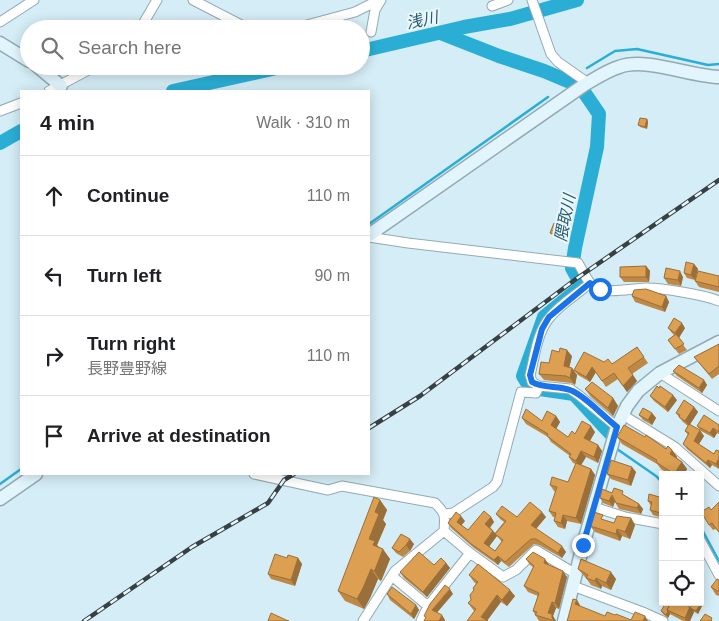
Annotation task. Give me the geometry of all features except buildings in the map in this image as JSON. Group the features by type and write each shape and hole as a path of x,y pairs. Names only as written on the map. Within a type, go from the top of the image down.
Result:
{"street":[{"path":"0,22 34,0"},
{"path":"145,20 157,0"},
{"path":"193,0 232,20"},
{"path":"325,20 355,12 380,0"},
{"path":"371,32 375,10 380,0"},
{"path":"492,6 508,0"},
{"path":"532,0 551,54 558,62 586,84"},
{"path":"0,43 20,55"},
{"path":"370,235 586,84 620,66 643,64 719,77"},
{"path":"46,75 58,90 82,75"},
{"path":"0,111 20,103"},
{"path":"370,236 408,243 578,263 590,283 600,289 647,288 681,292 719,301"},
{"path":"590,283 549,317 542,329 530,375 532,382 539,388 570,389 617,427"},
{"path":"564,621 583,545 617,427 623,415 638,391 660,373 719,342"},
{"path":"660,373 719,411"},
{"path":"445,514 453,513 493,487 497,482 520,392 536,393 539,388"},
{"path":"623,415 676,447 719,486"},
{"path":"0,499 35,475"},
{"path":"255,475 328,490 342,486 435,503 445,514 444,531 395,570 363,621"},
{"path":"594,507 625,517 659,523"},
{"path":"444,531 503,577 516,570 536,550 575,580 661,620"},
{"path":"704,547 719,575"},
{"path":"421,621 428,606 470,553"},
{"path":"392,576 428,606"}],"waterway":[{"name":"浅川","path":"370,49 464,27 510,19 577,0"},
{"name":"隈取川","path":"443,34 575,84 582,89 599,114 597,147 572,268 582,286 544,317 523,376 533,388 574,394 610,433"},
{"path":"587,68 615,51 637,49 708,65 719,64"},
{"name":"浅川","path":"178,90 245,75"},
{"path":"370,223 548,97"},
{"name":"浅川","path":"0,143 20,132"},
{"name":"隈取川","path":"617,449 659,479"},
{"path":"0,484 20,470"},
{"name":"隈取川","path":"704,533 719,561"}],"railway":[{"path":"370,427 420,396 576,279 719,180"},
{"path":"84,621 192,547 268,503 284,480 292,475"}],"route":[{"path":"583,545 617,427 570,389 539,386 532,382 530,375 542,329 549,317 590,283 600,289"}]}
